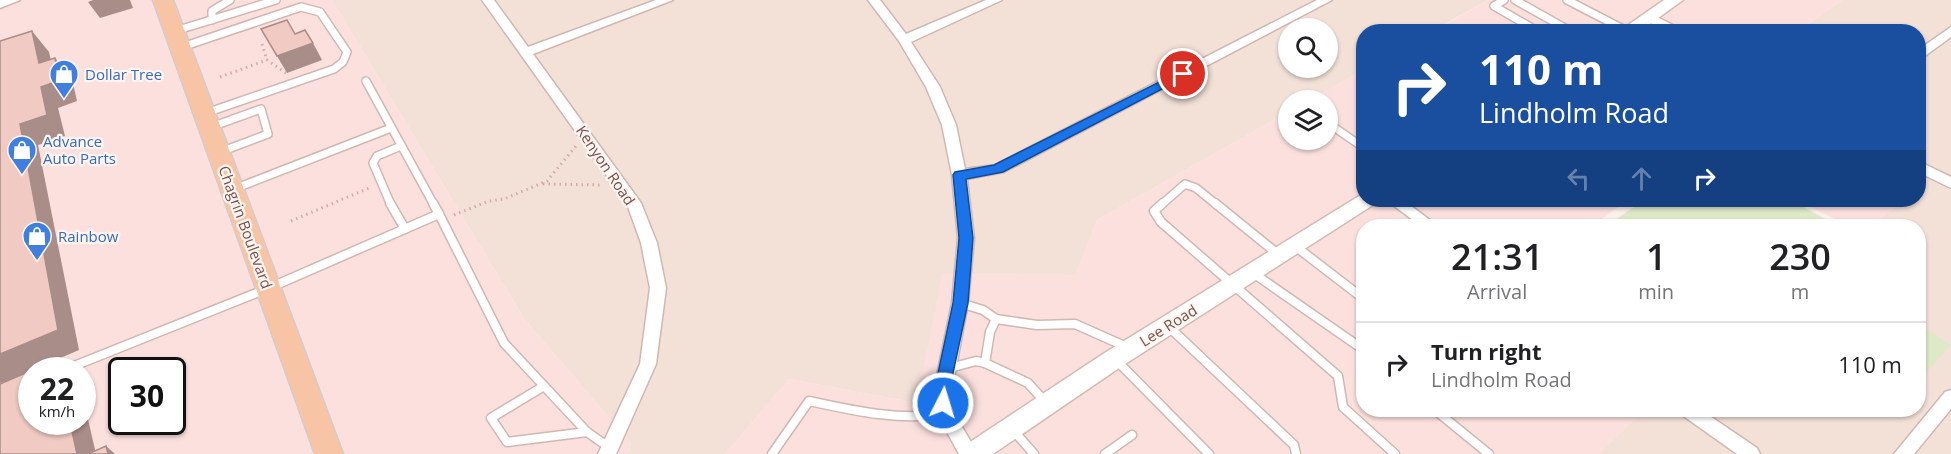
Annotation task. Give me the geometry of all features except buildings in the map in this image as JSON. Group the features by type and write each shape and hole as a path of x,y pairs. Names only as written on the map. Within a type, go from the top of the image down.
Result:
{"main road":[{"name":"Chagrin Boulevard","path":"163,0 329,454"},
{"path":"1639,24 1675,0"},
{"name":"Lee Road","path":"971,454 1123,353 1356,206"}],"street":[{"path":"0,4 14,0"},
{"name":"Kenyon Road","path":"488,0 634,203 649,243 658,288 648,364 609,451"},
{"path":"527,52 667,0"},
{"path":"874,0 904,40 933,87 949,125 959,175 966,238 960,303 942,394 946,414 971,454"},
{"path":"904,40 996,0"},
{"path":"959,175 999,169 1326,0"},
{"path":"1649,17 1662,24"},
{"path":"1926,51 1951,31"},
{"path":"1926,170 1951,183"},
{"path":"1403,207 1421,219"},
{"path":"1903,454 1951,398"},
{"path":"1698,417 1751,454"}],"lane":[{"path":"212,20 212,11 230,0"},
{"path":"178,39 212,20 276,0"},
{"path":"1504,0 1494,6 1525,24"},
{"path":"1515,0 1558,24"},
{"path":"1567,0 1612,24"},
{"path":"178,39 301,7 312,8 320,12 346,52 343,62 334,69 295,82 208,121"},
{"path":"366,81 439,214 504,343 587,432 609,451"},
{"path":"208,121 261,109 268,134 219,152"},
{"path":"233,190 392,128"},
{"path":"1338,130 1356,142"},
{"path":"401,146 377,156 373,163 394,212 405,229"},
{"path":"1356,294 1286,250 1196,188 1185,184 1154,211 1161,222 1242,278 1356,345"},
{"path":"96,357 269,288 439,214"},
{"path":"1242,278 1338,376 1343,407 1395,454"},
{"path":"960,303 983,309 996,319 1037,325 1074,324 1123,353 1209,454"},
{"path":"985,363 990,332 996,319"},
{"path":"1167,326 1294,445 1296,454"},
{"path":"946,369 976,361 985,363 1028,383 1047,404"},
{"path":"544,386 491,418 507,442 587,432"},
{"path":"771,454 809,401 896,416 925,418 946,414"},
{"path":"1444,417 1489,454"},
{"path":"1011,428 1034,454"},
{"path":"1105,454 1132,435"}],"path":[{"path":"262,44 267,60 295,82"},
{"path":"220,77 267,60"},
{"path":"454,215 541,184 553,175 576,146"},
{"path":"541,184 603,185"},
{"path":"291,221 369,188"}],"shaded area":[{"path":"14,0 332,0 525,320 631,443 628,454 0,454 0,4"},
{"path":"332,0 1488,0 1445,24 1356,24 1356,74 1328,90 1278,90 1278,118 1097,220 1076,275 943,274 917,403 789,379 725,454 628,454 631,443 525,320"},
{"path":"1488,0 1842,0 1809,24 1446,24"},
{"path":"1842,0 1951,0 1951,454 1598,454 1637,417 1926,417 1926,219 1881,219 1895,207 1926,207 1926,24 1809,24"},
{"path":"1356,74 1356,207 1618,207 1602,219 1356,219 1356,417 1637,417 1598,454 725,454 789,379 917,403 942,274 1076,275 1097,220 1278,118 1278,150 1338,150 1338,90 1328,90"},
{"path":"1811,207 1896,207 1881,219 1835,219"}],"green space":[{"path":"1634,207 1804,207 1825,219 1616,219"},
{"path":"1926,329 1951,345 1926,372"}],"place":[{"name":"Dollar Tree","path":"64,100"},
{"name":"Advance Auto Parts","path":"22,176"},
{"name":"Rainbow","path":"37,262"}],"route":[{"path":"943,403 943,387 960,303 966,238 959,175 999,169 1183,74"}]}
